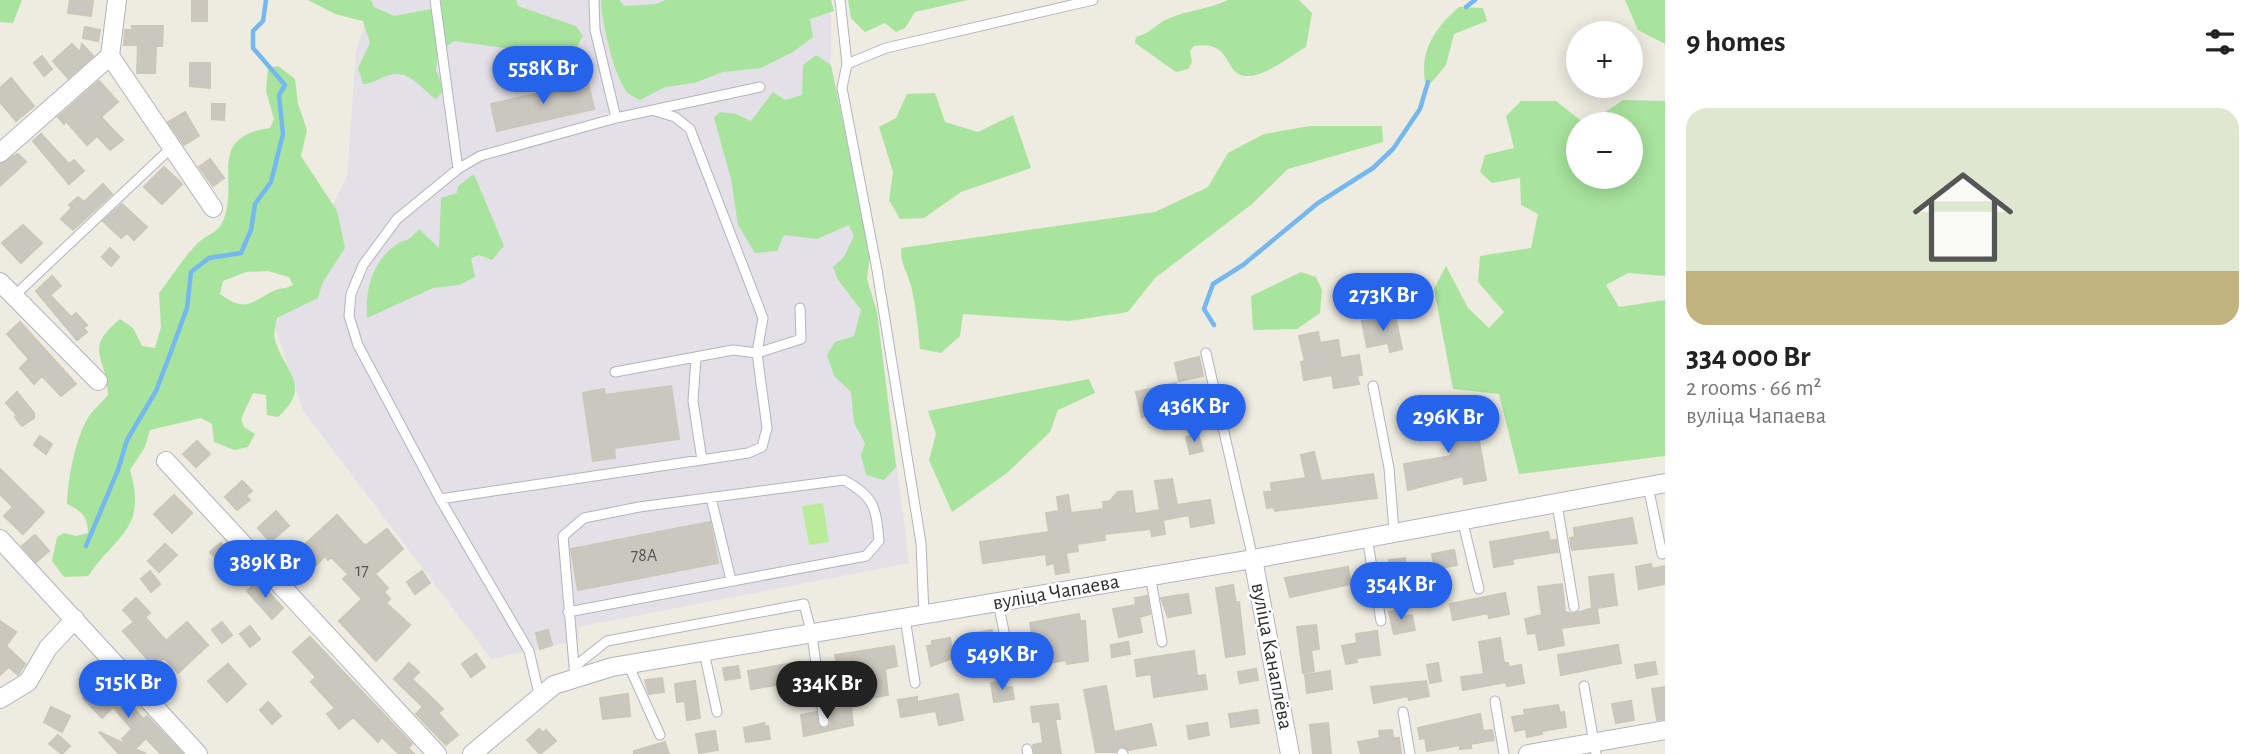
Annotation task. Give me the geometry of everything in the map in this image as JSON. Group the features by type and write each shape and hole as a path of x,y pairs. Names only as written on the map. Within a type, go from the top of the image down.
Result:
{"street":[{"path":"117,0 110,56 213,208"},
{"path":"0,153 110,56"},
{"path":"0,282 98,381"},
{"path":"166,461 437,754"},
{"name":"вуліца Чапаева","path":"472,754 539,694 574,672 812,635 1253,559 1656,485"},
{"path":"0,538 198,754"},
{"name":"вуліца Канаплёва","path":"1253,559 1290,754"},
{"path":"0,699 28,682 48,648 75,619"},
{"path":"1528,754 1595,748 1665,730"}],"lane":[{"path":"435,0 458,169"},
{"path":"594,0 595,30 616,118"},
{"path":"840,0 847,64 842,88 877,270 922,543 924,615"},
{"path":"847,64 886,48 1093,0"},
{"path":"539,694 529,651 440,499 358,345 349,316 351,294 370,256 397,219 458,169 480,156 616,118 760,87"},
{"path":"440,499 748,453 762,447 767,428 757,353 763,318 690,129 675,117 651,110"},
{"path":"13,297 170,148"},
{"path":"615,372 733,350 757,353 801,339 803,330 800,309"},
{"path":"1206,353 1253,559"},
{"path":"696,358 693,401 702,460"},
{"path":"1373,386 1389,468 1394,531"},
{"path":"568,612 866,556 879,541 877,515 865,492 844,480 584,518 563,536 568,612 574,672"},
{"path":"1656,485 1662,554"},
{"path":"711,498 731,580"},
{"path":"1557,504 1574,607"},
{"path":"1462,519 1479,589"},
{"path":"1367,537 1381,621"},
{"path":"1150,575 1162,642"},
{"path":"998,602 1011,666"},
{"path":"574,672 607,641 804,604 812,635 824,722"},
{"path":"905,618 915,683"},
{"path":"704,652 717,712"},
{"path":"628,664 660,735"},
{"path":"1584,686 1595,748"},
{"path":"1495,701 1504,754"},
{"path":"1403,712 1410,754"}],"shaded area":[{"path":"372,0 831,0 831,65 870,253 867,279 877,312 909,563 578,627 579,640 491,659 303,410 275,326 347,176 356,52"}],"green space":[{"path":"0,0 22,0 13,23 0,22"},
{"path":"308,0 371,0 374,7 394,16 431,9 442,0 516,0 518,6 576,26 583,36 575,50 526,51 454,41 438,53 436,70 444,90 436,99 415,81 403,75 389,75 363,84 358,68 370,43 363,21 335,14"},
{"path":"601,0 619,0 624,6 656,4 666,0 831,0 834,11 810,19 813,37 793,52 761,68 723,72 694,83 665,87 640,100 626,91 617,73 606,33"},
{"path":"848,0 968,0 915,12 905,28 896,32 885,23 865,32 851,18"},
{"path":"1228,0 1299,0 1312,13 1306,47 1269,70 1246,76 1234,70 1216,48 1194,46 1190,51 1192,62 1188,69 1176,72 1135,43 1136,37 1165,20"},
{"path":"1625,0 1665,0 1665,44 1643,33 1643,21 1634,21"},
{"path":"1459,7 1483,8 1487,21 1454,34 1446,65 1432,82 1425,82 1425,59 1431,40"},
{"path":"816,55 831,65 870,253 867,279 877,312 896,467 884,480 866,475 861,455 865,443 854,423 851,392 834,376 827,355 835,342 854,336 861,310 838,280 833,267 844,257 854,236 849,225 817,239 784,235 777,251 755,253 738,225 731,179 714,118 720,112 736,114 751,121 773,92 785,100 802,95 803,65"},
{"path":"278,66 295,79 298,104 307,130 301,156 337,211 345,248 323,282 318,298 277,318 274,338 293,379 294,396 278,417 267,415 266,395 253,393 241,419 244,427 255,434 248,447 234,450 214,442 212,424 201,418 150,430 145,447 130,470 135,505 127,529 88,576 64,577 52,561 57,537 64,533 76,536 88,533 83,515 67,504 73,459 84,425 108,395 99,354 102,339 120,319 133,328 142,346 155,348 161,327 159,293 183,260 202,239 216,231 223,221 227,206 231,151 238,141 250,133 270,128 274,119 266,91 268,68","holes":["268,271 289,277 293,285 246,304 235,303 220,294 223,281 246,272"]},
{"path":"935,93 945,122 978,132 1013,115 1031,168 961,192 924,218 900,219 889,200 893,172 879,127 896,118 907,94"},
{"path":"1623,100 1665,101 1665,276 1628,273 1606,285 1619,307 1665,300 1665,456 1519,474 1499,394 1453,389 1434,289 1446,266 1468,308 1489,328 1504,312 1478,282 1480,256 1531,248 1538,214 1521,205 1520,178 1492,183 1480,172 1485,155 1514,148 1506,116 1521,101 1556,101 1570,112 1566,112 1566,189 1643,189 1643,112 1606,112"},
{"path":"1310,126 1382,126 1383,142 1288,169 1252,204 1155,278 1128,312 1069,321 963,314 960,336 941,353 920,349 911,286 903,264 901,248 1155,212 1208,187 1228,153 1264,134"},
{"path":"474,174 504,246 492,260 479,255 471,258 475,277 459,285 433,288 367,318 371,279 379,262 393,247 419,229 439,248 441,198 457,193 458,186"},
{"path":"1301,272 1316,277 1322,290 1320,313 1297,329 1253,330 1251,296"},
{"path":"1089,379 1095,393 1058,410 1050,432 1007,473 952,512 929,460 936,434 928,411"},
{"path":"823,503 829,542 809,545 802,506"}],"building":[{"path":"70,0 93,0 91,16 68,13"},
{"path":"192,0 207,0 207,21 192,21"},
{"path":"132,26 163,26 162,46 156,46 155,73 137,73 138,45 124,45 125,30 132,30"},
{"path":"85,27 100,30 98,41 83,38"},
{"path":"72,44 80,52 82,44 93,56 68,78 53,61"},
{"path":"42,56 52,69 44,76 34,63"},
{"path":"190,63 210,63 210,88 190,86"},
{"path":"11,78 34,106 16,121 0,102 0,88"},
{"path":"99,81 118,102 101,117 123,140 110,150 97,136 87,145 66,121 64,124 58,117"},
{"path":"588,82 594,109 497,131 491,104"},
{"path":"212,104 225,104 224,120 212,119"},
{"path":"185,112 199,136 184,145 168,122"},
{"path":"41,134 69,164 74,160 84,171 69,184 33,141"},
{"path":"18,154 26,162 0,186 0,164"},
{"path":"210,159 224,178 213,186 199,167"},
{"path":"164,167 182,184 162,204 144,187"},
{"path":"103,184 112,194 73,230 61,219 72,208 69,205 78,197 84,202"},
{"path":"122,204 147,227 134,240 127,233 121,238 103,221"},
{"path":"23,225 42,243 21,263 2,243"},
{"path":"110,248 119,257 111,266 102,257"},
{"path":"52,276 61,286 50,295 71,317 76,313 87,325 83,328 87,332 77,340 36,291"},
{"path":"1395,315 1402,349 1390,352 1388,343 1367,347 1362,321"},
{"path":"20,322 76,384 61,396 42,376 34,384 20,368 29,359 7,334"},
{"path":"1318,332 1320,343 1338,340 1341,358 1359,355 1362,375 1357,376 1359,384 1334,388 1332,375 1304,380 1301,362 1305,361 1299,336"},
{"path":"1199,357 1203,376 1179,381 1175,363"},
{"path":"1176,383 1182,408 1142,417 1136,392"},
{"path":"671,386 679,439 614,448 615,458 593,461 583,393 604,389 605,395"},
{"path":"17,392 34,413 34,418 22,426 15,417 17,415 6,403"},
{"path":"1436,407 1437,416 1465,412 1470,443 1479,441 1486,480 1464,484 1463,476 1408,490 1404,464 1451,456 1446,428 1428,431 1424,410"},
{"path":"1198,434 1203,451 1190,454 1186,437"},
{"path":"40,436 52,444 46,454 34,445"},
{"path":"197,441 210,454 196,467 183,454"},
{"path":"1314,452 1321,481 1373,474 1377,498 1275,511 1274,507 1267,508 1264,492 1272,492 1271,483 1306,478 1301,455"},
{"path":"0,469 44,512 23,534 4,516 13,507 0,494"},
{"path":"1172,479 1177,505 1210,500 1214,523 1191,527 1189,515 1163,520 1165,534 1152,536 1151,529 1104,534 1105,540 1077,544 1078,551 1066,553 1069,572 1056,574 1054,563 1047,565 1046,554 983,563 980,542 1049,532 1046,513 1059,511 1057,497 1068,495 1071,513 1104,509 1103,502 1110,501 1118,492 1132,491 1135,514 1160,510 1155,481"},
{"path":"242,481 252,491 246,496 250,500 237,510 225,497"},
{"path":"174,495 192,513 172,533 154,514"},
{"path":"276,511 289,526 270,542 258,528"},
{"path":"337,515 365,546 387,529 403,549 375,574 388,588 384,592 390,599 386,603 410,625 376,661 339,621 362,599 343,579 348,574 331,557 328,560 325,556 316,565 301,548"},
{"path":"1632,518 1637,543 1572,550 1570,538 1575,537 1574,528"},
{"path":"710,522 718,563 578,590 571,549"},
{"path":"1548,532 1550,541 1556,540 1558,552 1512,559 1513,564 1494,567 1490,542"},
{"path":"35,535 49,551 36,562 22,546"},
{"path":"221,543 242,567 232,575 210,552"},
{"path":"165,544 177,555 159,572 148,561"},
{"path":"1454,550 1457,565 1435,569 1432,554"},
{"path":"1405,558 1407,572 1391,574 1389,560"},
{"path":"1651,564 1652,569 1665,566 1665,584 1639,589 1636,567"},
{"path":"1348,567 1351,584 1290,597 1285,578"},
{"path":"150,571 160,584 151,592 141,579"},
{"path":"422,571 430,583 415,594 407,582"},
{"path":"1613,574 1617,605 1597,608 1599,623 1561,628 1564,645 1539,650 1536,633 1528,634 1525,619 1542,615 1538,587 1562,584 1565,612 1574,614 1592,608 1589,577"},
{"path":"258,581 283,608 272,619 247,591"},
{"path":"1233,585 1236,603 1239,602 1245,654 1226,657 1216,588"},
{"path":"1505,593 1509,614 1489,618 1488,613 1453,620 1450,604"},
{"path":"1188,594 1191,613 1168,617 1161,598"},
{"path":"1147,596 1150,614 1139,617 1142,632 1119,637 1113,609 1136,605 1135,598"},
{"path":"136,598 150,613 145,617 166,641 187,622 208,645 178,673 164,658 154,667 123,631 134,622 123,610"},
{"path":"1403,609 1404,616 1412,615 1415,630 1394,634 1389,612"},
{"path":"1079,614 1080,621 1085,621 1088,661 1067,664 1066,660 1032,666 1030,653 1035,652 1030,623"},
{"path":"0,621 16,632 6,646 25,664 18,675 9,667 0,675"},
{"path":"222,622 232,635 222,643 212,630"},
{"path":"1316,625 1319,649 1311,650 1314,671 1303,673 1297,627"},
{"path":"250,626 260,639 250,647 240,634"},
{"path":"548,630 552,645 540,649 536,633"},
{"path":"992,630 995,646 987,647 990,662 979,664 978,660 972,661 969,645 973,644 971,634"},
{"path":"1377,631 1380,655 1356,658 1357,662 1346,664 1342,646 1357,643 1356,634"},
{"path":"310,637 412,744 408,748 414,754 399,754 382,737 378,742 353,717 339,729 327,714 335,708 311,682 316,677 293,652"},
{"path":"950,638 953,658 931,666 927,646 932,645 932,641"},
{"path":"1500,638 1504,663 1508,663 1509,667 1521,665 1524,683 1507,686 1506,682 1463,690 1461,677 1484,674 1479,642"},
{"path":"1128,642 1130,654 1112,657 1111,645"},
{"path":"1618,645 1621,663 1561,675 1558,655"},
{"path":"894,646 897,666 885,669 888,695 870,698 866,673 840,679 835,655"},
{"path":"1194,651 1197,676 1205,675 1207,689 1154,697 1151,674 1137,676 1135,660"},
{"path":"476,654 485,667 471,677 462,664"},
{"path":"799,662 802,681 751,689 748,671"},
{"path":"1655,662 1657,674 1637,678 1635,665"},
{"path":"409,663 419,672 412,679 443,709 438,713 458,735 446,745 416,714 423,707 394,679"},
{"path":"1438,663 1441,681 1430,683 1427,665"},
{"path":"228,664 246,684 227,702 208,681"},
{"path":"738,666 740,678 725,680 723,668"},
{"path":"1256,669 1258,680 1240,683 1238,672"},
{"path":"1330,671 1332,689 1307,693 1305,675"},
{"path":"108,674 127,694 124,697 143,719 147,716 183,754 161,754 146,738 135,749 146,754 119,754 99,732 129,746 122,739 132,729 113,707 102,718 83,698"},
{"path":"662,678 664,692 649,694 645,680"},
{"path":"695,681 700,718 687,720 685,701 677,702 675,684"},
{"path":"1005,681 1006,688 1012,687 1014,699 994,702 991,683"},
{"path":"1426,681 1429,696 1409,700 1408,696 1374,703 1371,687"},
{"path":"1106,686 1114,732 1151,724 1156,745 1129,750 1121,746 1115,752 1096,752 1084,690"},
{"path":"1665,687 1665,719 1657,720 1652,689"},
{"path":"628,694 630,716 603,719 600,698"},
{"path":"958,694 963,720 939,725 936,711 901,717 898,700 917,697 917,702"},
{"path":"1631,701 1634,720 1616,723 1612,704"},
{"path":"268,702 281,716 272,724 260,710"},
{"path":"1058,704 1060,719 1055,719 1061,754 1035,754 1033,745 1043,743 1040,721 1033,722 1031,707"},
{"path":"1558,705 1560,713 1564,712 1566,727 1527,737 1526,729 1515,731 1512,717 1525,715 1524,710"},
{"path":"51,707 70,716 62,732 44,722"},
{"path":"851,707 853,725 804,736 801,715 816,712 818,726 826,729 831,724 829,710"},
{"path":"1257,710 1259,723 1231,727 1229,714"},
{"path":"1480,714 1483,731 1492,730 1494,740 1471,744 1471,748 1460,749 1460,745 1427,751 1425,738 1420,739 1418,728"},
{"path":"764,723 765,727 768,726 770,739 746,742 744,728"},
{"path":"1207,723 1209,735 1189,739 1187,726"},
{"path":"1328,723 1331,754 1313,754 1310,725"},
{"path":"539,729 543,733 546,730 556,741 540,754 527,740"},
{"path":"1392,730 1393,738 1399,738 1401,754 1361,754 1358,742 1380,738 1379,731"},
{"path":"715,731 718,750 699,753 696,734"},
{"path":"58,735 70,746 62,754 49,744"},
{"path":"665,742 669,754 634,754 634,751"}],"waterway":[{"path":"86,546 118,470 127,440 156,391 187,308 191,272 209,258 241,253 251,230 255,204 271,182 283,134 279,95 285,85 253,48 253,31 263,21 266,0"},
{"path":"1466,7 1475,0"},
{"path":"1214,325 1204,309 1213,284 1243,265 1318,203 1373,168 1393,149 1420,109 1428,82"}]}
